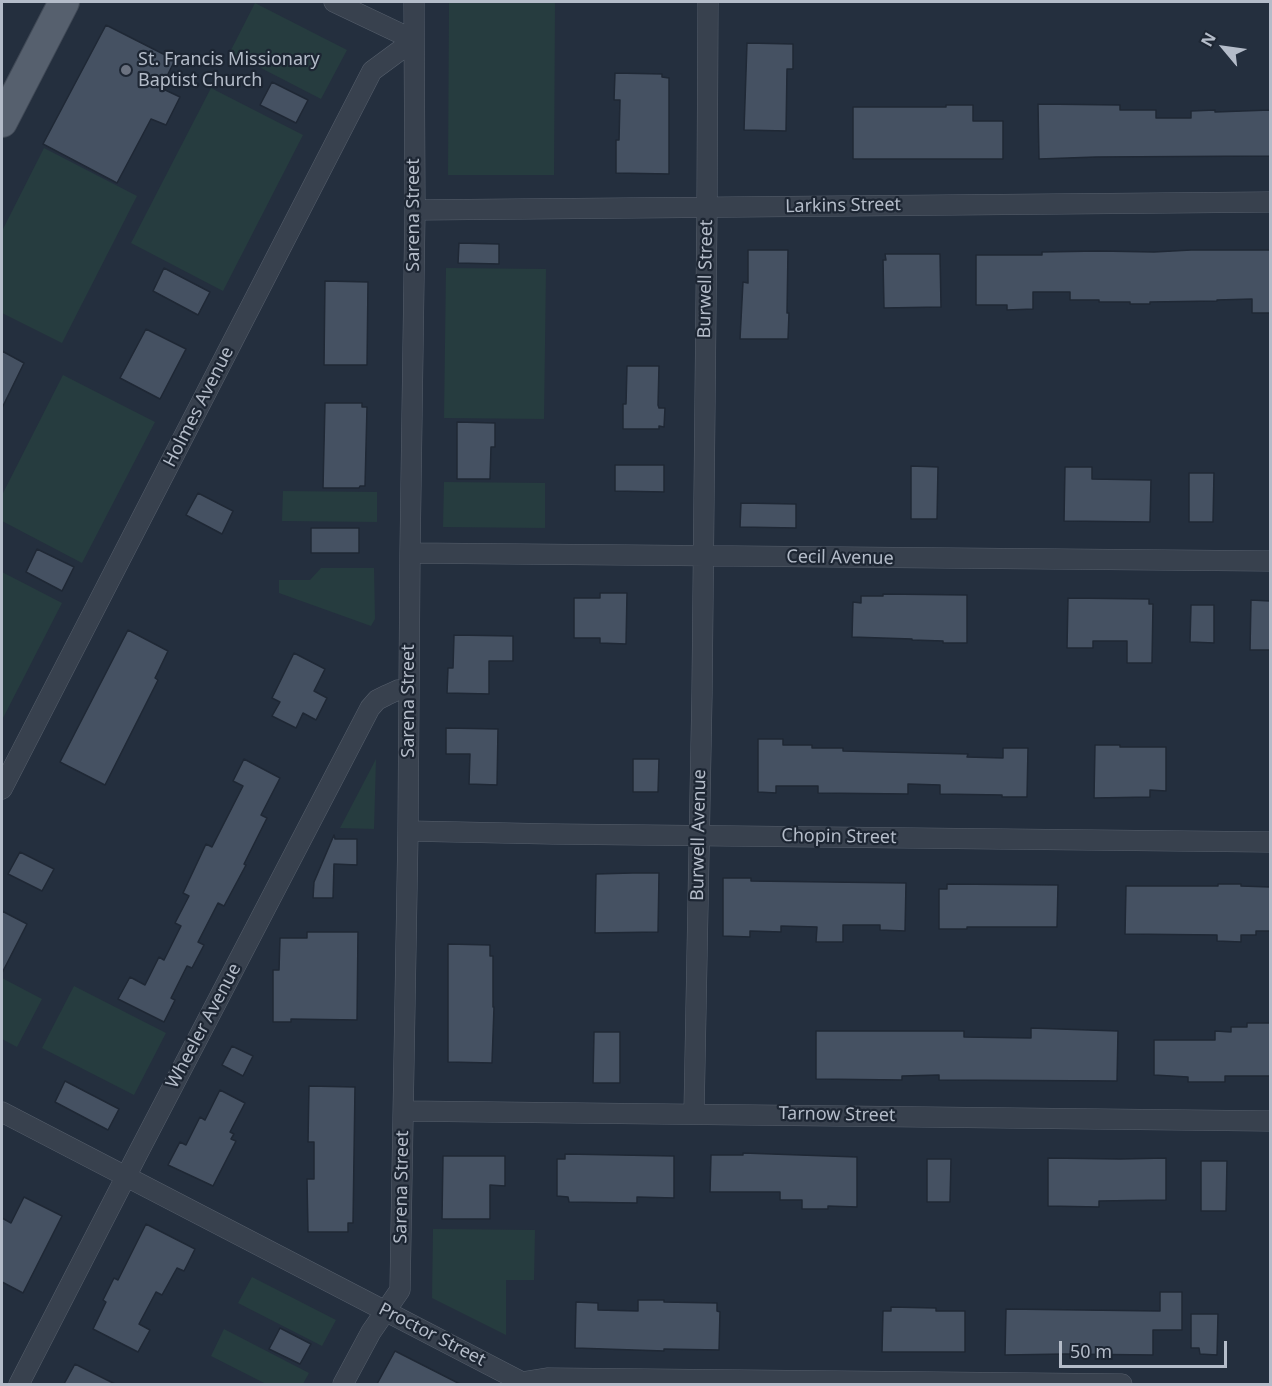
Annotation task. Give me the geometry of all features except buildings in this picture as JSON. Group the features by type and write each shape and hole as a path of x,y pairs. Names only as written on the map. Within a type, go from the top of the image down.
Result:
{"main road":[{"path":"2,122 64,2"}],"street":[{"path":"334,2 414,40"},
{"name":"Sarena Street","path":"343,1384 371,1332 400,1290 415,210 414,2"},
{"name":"Burwell Street","path":"703,556 708,207 708,2"},
{"name":"Holmes Avenue","path":"2,789 372,71 414,40"},
{"name":"Larkins Street","path":"415,210 1270,202"},
{"name":"Cecil Avenue","path":"410,553 1270,561"},
{"name":"Burwell Avenue","path":"694,1113 703,556"},
{"name":"Wheeler Avenue","path":"19,1384 370,708 377,700 387,695 398,690 409,689"},
{"name":"Chopin Street","path":"408,831 1270,842"},
{"name":"Tarnow Street","path":"404,1111 1270,1121"},
{"name":"Proctor Street","path":"2,1112 522,1383 547,1378 1122,1384"}],"green space":[{"path":"449,2 555,2 554,175 448,175"},
{"path":"255,3 347,50 321,99 230,52"},
{"path":"211,88 303,135 223,291 131,243"},
{"path":"44,148 137,196 62,343 2,313 2,231"},
{"path":"446,268 546,269 544,419 444,418"},
{"path":"63,375 155,422 82,563 2,521 2,495"},
{"path":"444,482 545,483 545,528 443,527"},
{"path":"283,491 377,492 377,522 282,521"},
{"path":"321,568 374,568 375,619 371,626 279,593 279,580 310,580"},
{"path":"2,572 62,603 2,720"},
{"path":"376,759 374,829 340,828"},
{"path":"2,978 42,999 17,1047 2,1039"},
{"path":"74,986 166,1033 134,1095 42,1048"},
{"path":"433,1229 535,1230 534,1280 506,1280 506,1335 432,1298"},
{"path":"252,1277 336,1320 322,1346 238,1303"},
{"path":"224,1329 309,1373 303,1384 266,1384 211,1356"}],"place":[{"name":"St. Francis Missionary Baptist Church","path":"126,70"}]}
